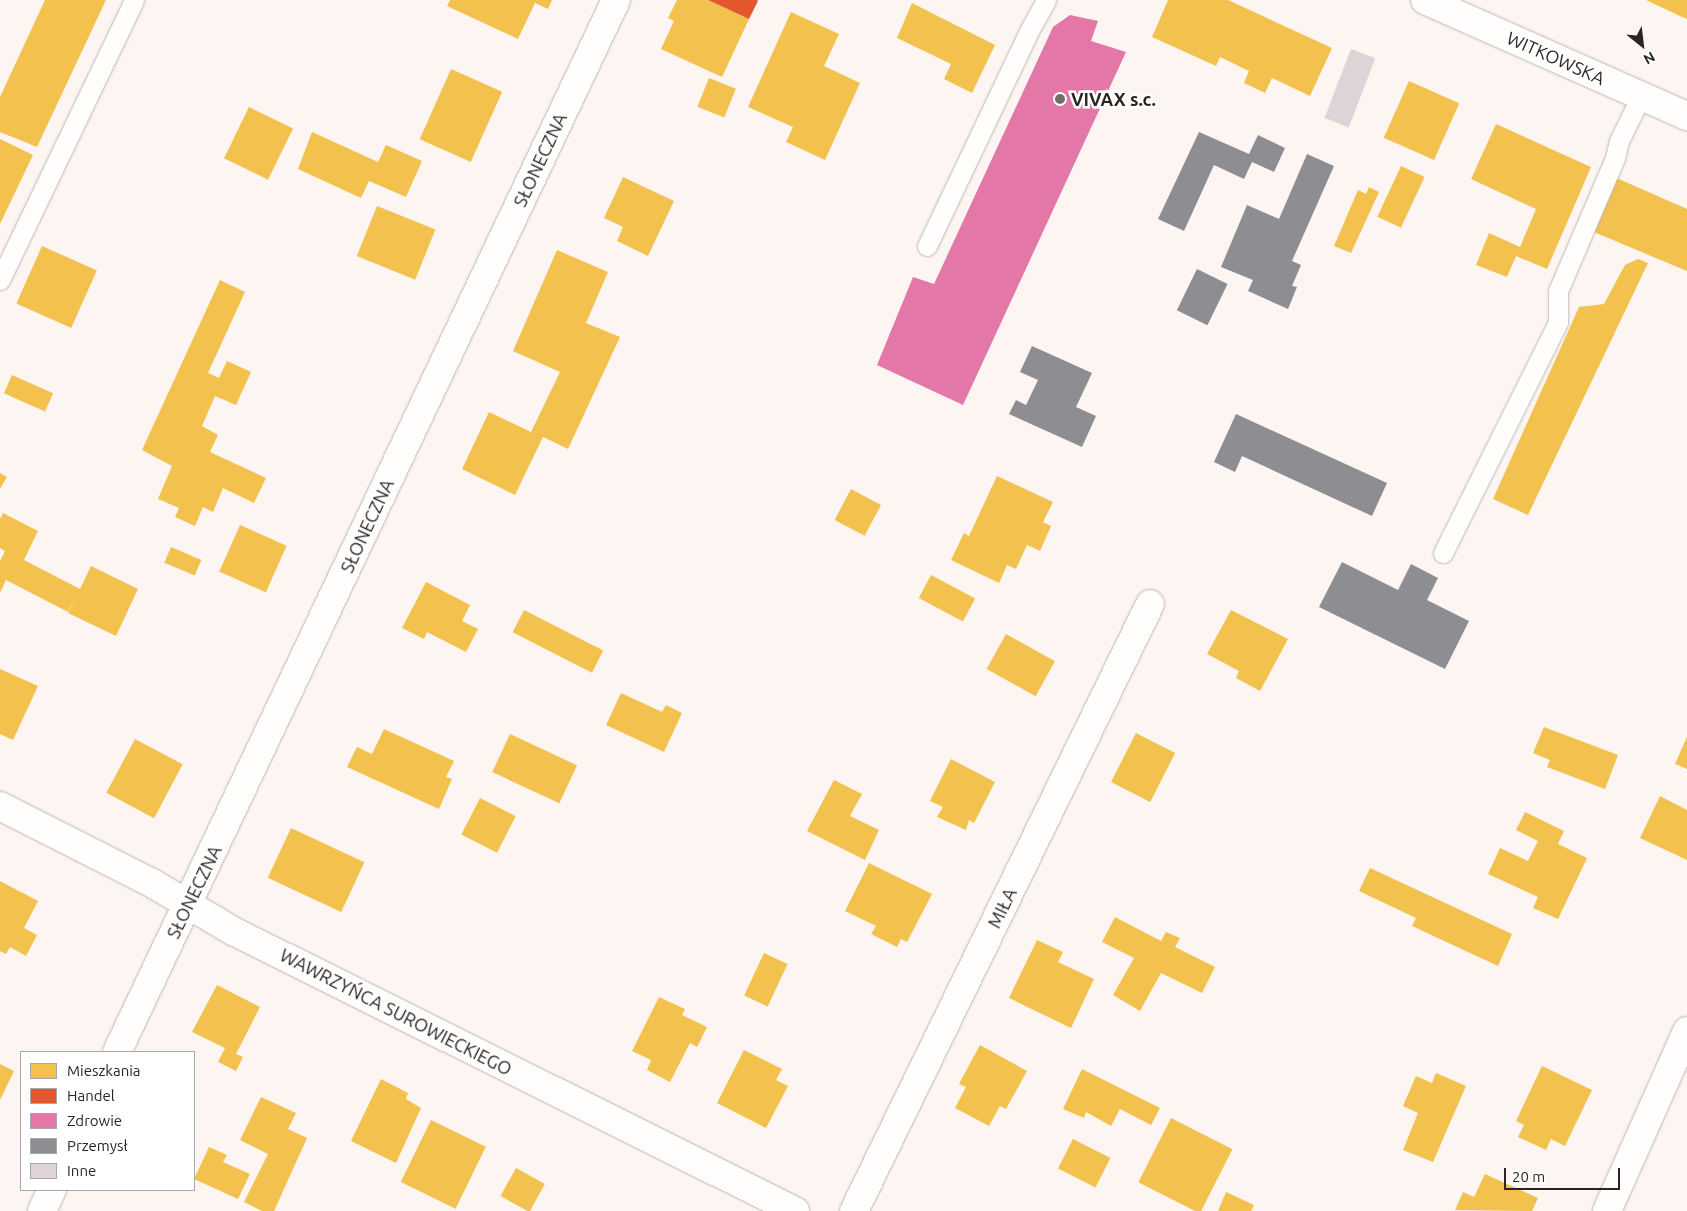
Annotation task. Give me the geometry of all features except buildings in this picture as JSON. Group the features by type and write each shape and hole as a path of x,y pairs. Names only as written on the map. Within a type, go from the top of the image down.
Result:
{"street":[{"name":"SŁONECZNA","path":"117,1051 616,0"},
{"name":"WITKOWSKA","path":"1425,0 1687,116"},
{"name":"MIŁA","path":"854,1211 1150,604"},
{"name":"WAWRZYŃCA SUROWIECKIEGO","path":"0,806 188,904 233,931 796,1211"},
{"path":"1607,1211 1687,1031"},
{"path":"42,1211 52,1191"}],"lane":[{"path":"0,280 134,0"},
{"path":"927,246 1028,31 1046,0"},
{"path":"1444,553 1558,322 1558,291 1615,158 1619,141 1642,96"}],"place":[{"name":"VIVAX s.c.","path":"1060,99"}]}
